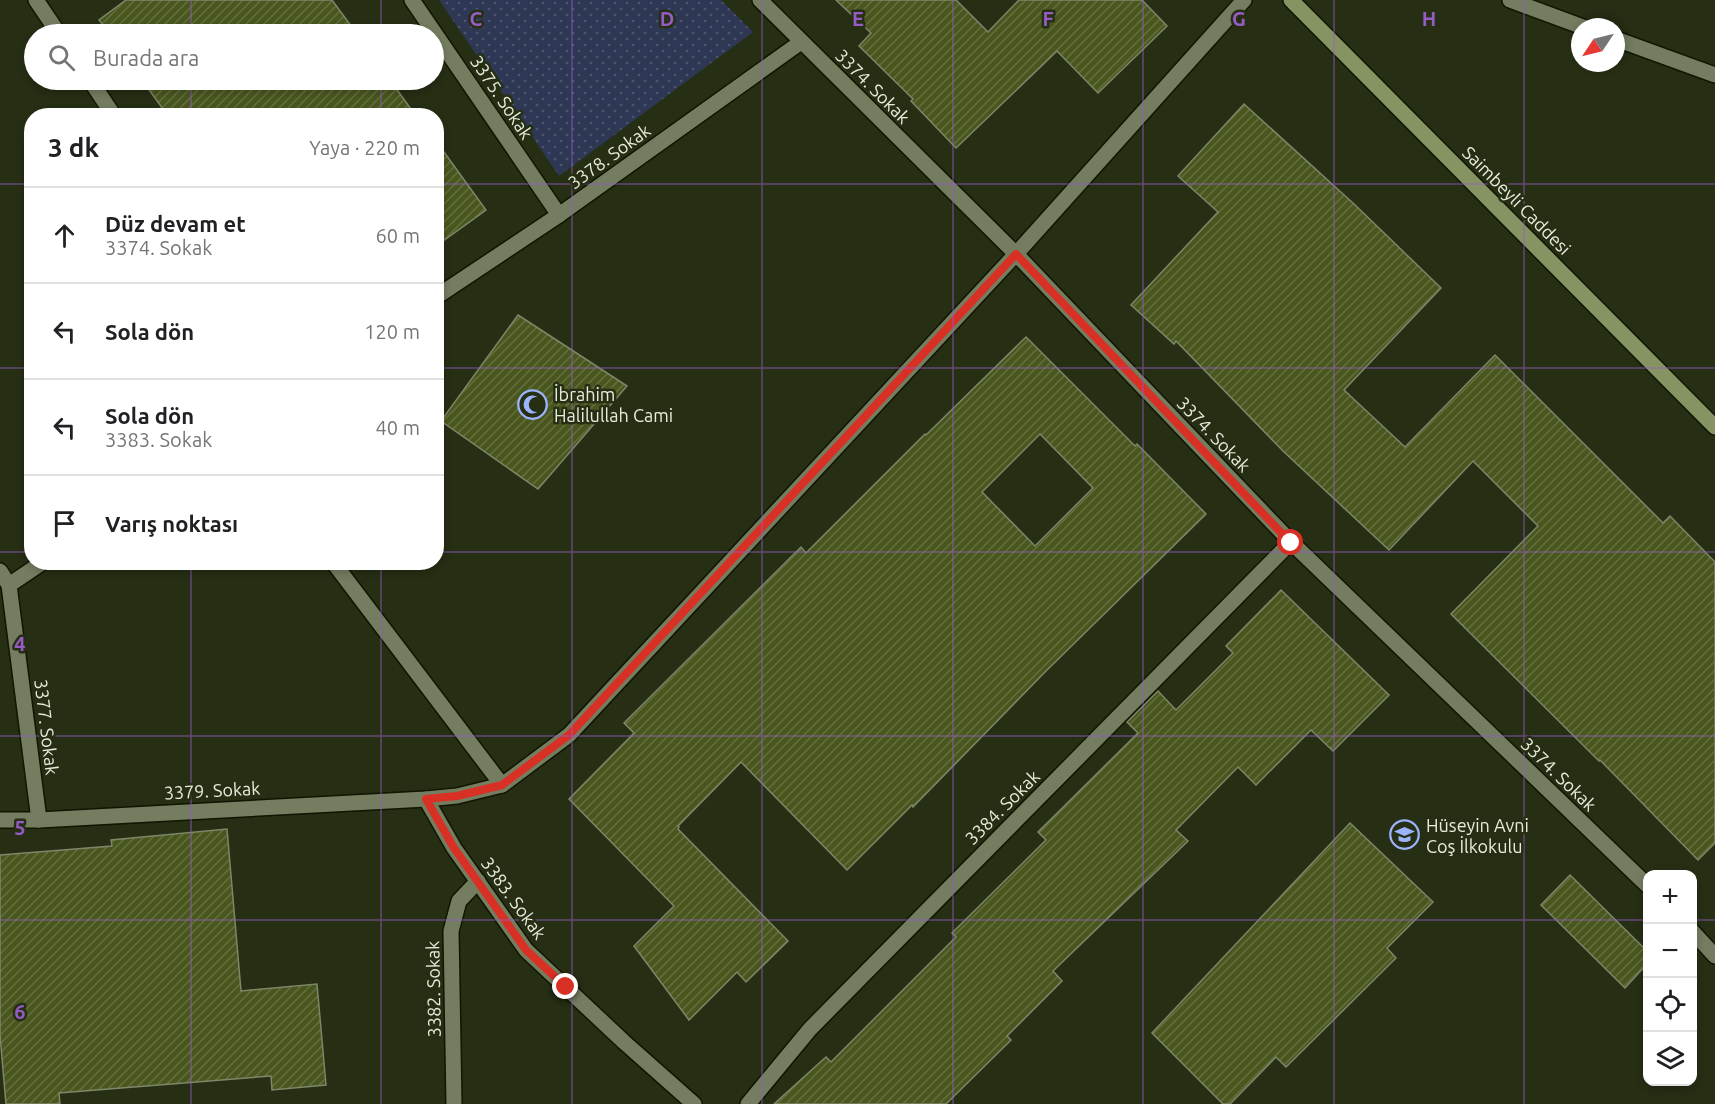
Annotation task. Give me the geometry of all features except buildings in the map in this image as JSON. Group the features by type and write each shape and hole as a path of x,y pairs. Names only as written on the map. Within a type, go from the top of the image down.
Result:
{"main road":[{"name":"Saimbeyli Caddesi","path":"1291,0 1715,427"}],"street":[{"path":"36,0 52,24"},
{"name":"3375. Sokak","path":"412,0 428,24"},
{"name":"3374. Sokak","path":"760,0 1016,254 1291,543 1643,882"},
{"path":"339,570 502,785 569,735 1016,254 1244,0"},
{"path":"1510,0 1571,23"},
{"name":"3378. Sokak","path":"444,292 559,215 801,42"},
{"path":"1625,42 1715,75"},
{"name":"3375. Sokak","path":"444,47 559,215"},
{"path":"97,90 109,108"},
{"name":"3384. Sokak","path":"748,1104 810,1029 1291,543"},
{"path":"9,585 31,570"},
{"name":"3377. Sokak","path":"0,571 9,585 39,820"},
{"name":"3379. Sokak","path":"0,820 39,820 426,799 457,796 502,785"},
{"name":"3383. Sokak","path":"426,799 454,848 526,950 694,1104"},
{"name":"3382. Sokak","path":"454,1104 451,931 459,901 478,881"},
{"path":"1697,936 1715,956"}],"shaded area":[{"path":"439,0 721,0 753,32 559,176"}],"place":[{"name":"İbrahim Halilullah Cami","path":"533,404"},
{"name":"Hüseyin Avni Coş İlkokulu","path":"1405,835"}],"route":[{"path":"566,987 526,950 454,848 426,799 457,796 502,785 569,735 1016,254 1291,543"}]}
